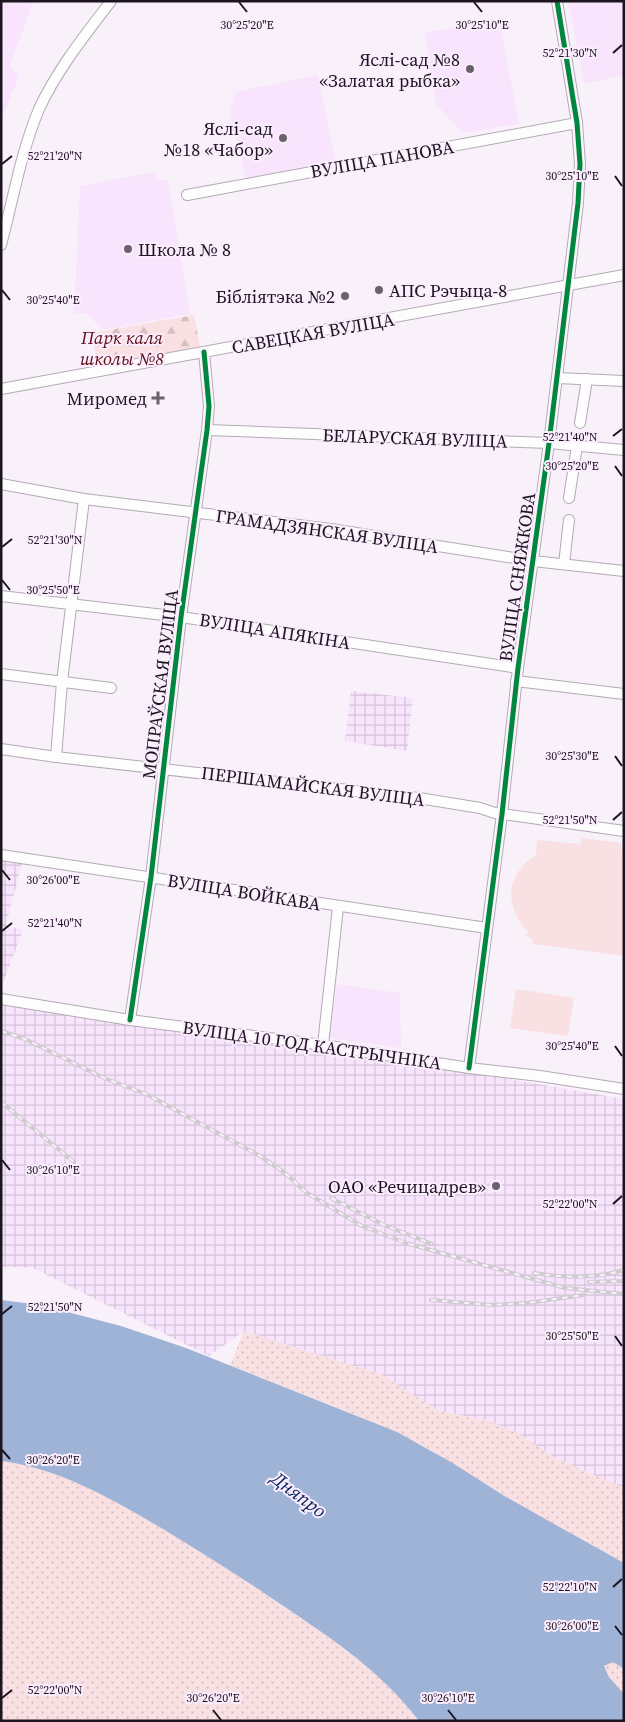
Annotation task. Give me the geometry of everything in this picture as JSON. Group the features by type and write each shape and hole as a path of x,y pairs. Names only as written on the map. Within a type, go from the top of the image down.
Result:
{"street":[{"path":"1,245 24,153 39,110 55,79 86,33 111,1"},
{"name":"ВУЛІЦА СНЯЖКОВА","path":"469,1068 502,814 516,681 576,228 580,171 578,123 557,1"},
{"name":"ВУЛІЦА ПАНОВА","path":"187,195 578,123"},
{"name":"САВЕЦКАЯ ВУЛІЦА","path":"1,389 624,275"},
{"name":"МОПРАЎСКАЯ ВУЛІЦА","path":"130,1020 151,877 182,617 207,430 209,406 204,352"},
{"path":"557,378 624,381"},
{"path":"580,423 587,379"},
{"name":"БЕЛАРУСКАЯ ВУЛІЦА","path":"207,430 549,443 624,450"},
{"path":"569,498 577,446"},
{"name":"ГРАМАДЗЯНСКАЯ ВУЛІЦА","path":"1,484 84,499 331,529 533,561 624,571"},
{"path":"56,757 62,682 84,499"},
{"path":"564,564 569,520"},
{"name":"ВУЛІЦА АПЯКІНА","path":"1,596 182,617 518,668"},
{"path":"1,674 111,688"},
{"path":"516,681 624,694"},
{"name":"ПЕРШАМАЙСКАЯ ВУЛІЦА","path":"1,750 419,798 480,808 502,814 624,831"},
{"name":"ВУЛІЦА ВОЙКАВА","path":"1,855 487,928"},
{"path":"322,1045 338,907"},
{"name":"ВУЛІЦА 10 ГОД КАСТРЫЧНІКА","path":"1,999 130,1020 322,1045 469,1068 540,1076 624,1089"}],"shaded area":[{"path":"1,1 34,1 10,65 19,76 1,121"},
{"path":"568,1 624,1 624,75 584,84"},
{"name":"Яслі-сад №8 «Залатая рыбка»","path":"499,18 519,124 462,133 436,104 425,33"},
{"name":"Яслі-сад №18 «Чабор»","path":"318,75 336,164 246,182 230,112 235,92"},
{"name":"Школа № 8","path":"153,172 160,180 168,180 190,314 102,330 87,313 74,314 80,186"},
{"path":"351,691 413,698 407,751 345,741"},
{"path":"1,860 22,863 6,925 23,930 3,983 1,983"},
{"path":"337,984 400,993 401,1048 329,1038"},
{"path":"1,1005 336,1049 624,1099 624,1488 555,1458 519,1434 489,1421 439,1411 382,1375 244,1331 209,1356 33,1268 1,1267"}],"green space":[{"name":"Парк каля школы №8","path":"194,315 201,351 98,371 92,333"},
{"path":"582,838 621,843 621,850 624,850 624,956 533,944 532,938 526,936 528,932 515,912 511,891 514,881 518,872 536,855 537,840 580,844"},
{"path":"516,989 574,998 568,1036 510,1028"},
{"path":"244,1331 382,1375 439,1411 489,1421 519,1434 555,1458 624,1488 624,1563 506,1497 429,1449 358,1416 230,1365"},
{"path":"1,1461 43,1470 83,1486 140,1515 215,1561 271,1597 350,1653 386,1685 419,1721 1,1721"},
{"path":"613,1662 624,1669 624,1694 609,1677 604,1666"}],"water":[{"name":"Дняпро","path":"1,1300 41,1305 121,1326 186,1348 397,1432 451,1462 506,1497 624,1563 624,1669 613,1662 604,1666 609,1677 624,1694 624,1721 419,1721 386,1684 349,1652 309,1623 213,1560 140,1515 83,1486 43,1470 1,1461"}],"railway":[{"path":"1,1031 25,1039 104,1078 146,1094 260,1156 285,1173 307,1193 362,1226 406,1243 565,1288 624,1294"},
{"path":"1,1102 74,1162"},
{"path":"331,1198 384,1225 432,1244"},
{"path":"534,1273 579,1277 602,1275 624,1270"},
{"path":"589,1282 624,1281"},
{"path":"431,1300 491,1305 527,1303 584,1295"}],"cycle path":[{"path":"469,1068 578,203 580,164 577,123 557,1"},
{"path":"130,1020 151,877 181,617 207,430 209,406 204,352"}],"place":[{"name":"Яслі-сад №8 «Залатая рыбка»","path":"470,69"},
{"name":"Яслі-сад №18 «Чабор»","path":"283,138"},
{"name":"Школа № 8","path":"128,249"},
{"name":"АПС Рэчыца-8","path":"379,290"},
{"name":"Бібліятэка №2","path":"345,296"},
{"name":"Миромед","path":"158,398"},
{"name":"ОАО «Речицадрев»","path":"496,1186"}]}
